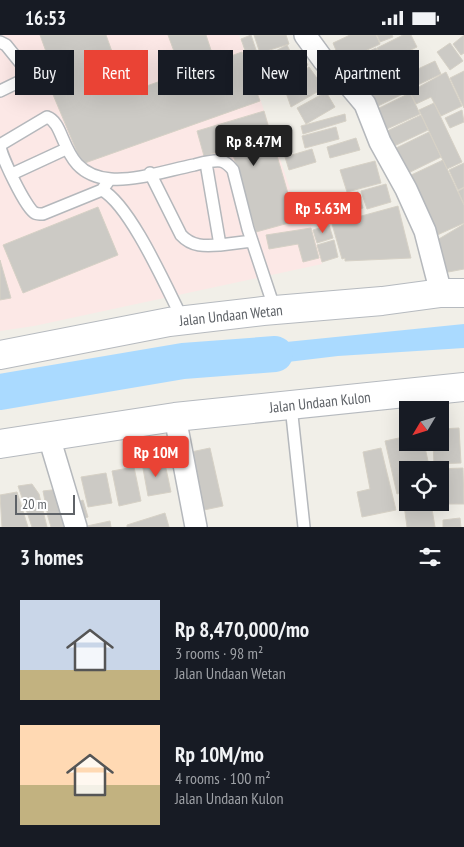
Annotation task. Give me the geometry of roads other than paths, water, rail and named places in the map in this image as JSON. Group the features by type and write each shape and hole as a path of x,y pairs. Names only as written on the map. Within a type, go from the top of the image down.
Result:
{"main road":[{"name":"Jalan Undaan Wetan","path":"0,355 183,320 452,293"},
{"name":"Jalan Undaan Kulon","path":"0,444 175,417 464,387"}],"street":[{"path":"305,35 324,61 344,79 364,104 380,142 406,189 452,293"},
{"path":"175,417 196,527"},
{"path":"49,437 76,527"}],"lane":[{"path":"0,42 6,45 31,76 0,91"},
{"path":"110,179 102,190 43,214 36,214 30,209 0,145 42,119 52,119 66,149 81,169 96,176 110,179 126,179 206,163 220,161 227,163 233,170 252,241 275,310"},
{"path":"12,174 66,149"},
{"path":"206,163 220,245"},
{"path":"150,173 181,235 186,240 204,246 252,241"},
{"path":"102,190 119,203 158,269 183,320"},
{"path":"291,406 304,527"}],"water":[{"path":"464,324 464,348 338,356 228,369 226,348"}],"waterway":[{"path":"0,392 183,361 275,354"}]}
